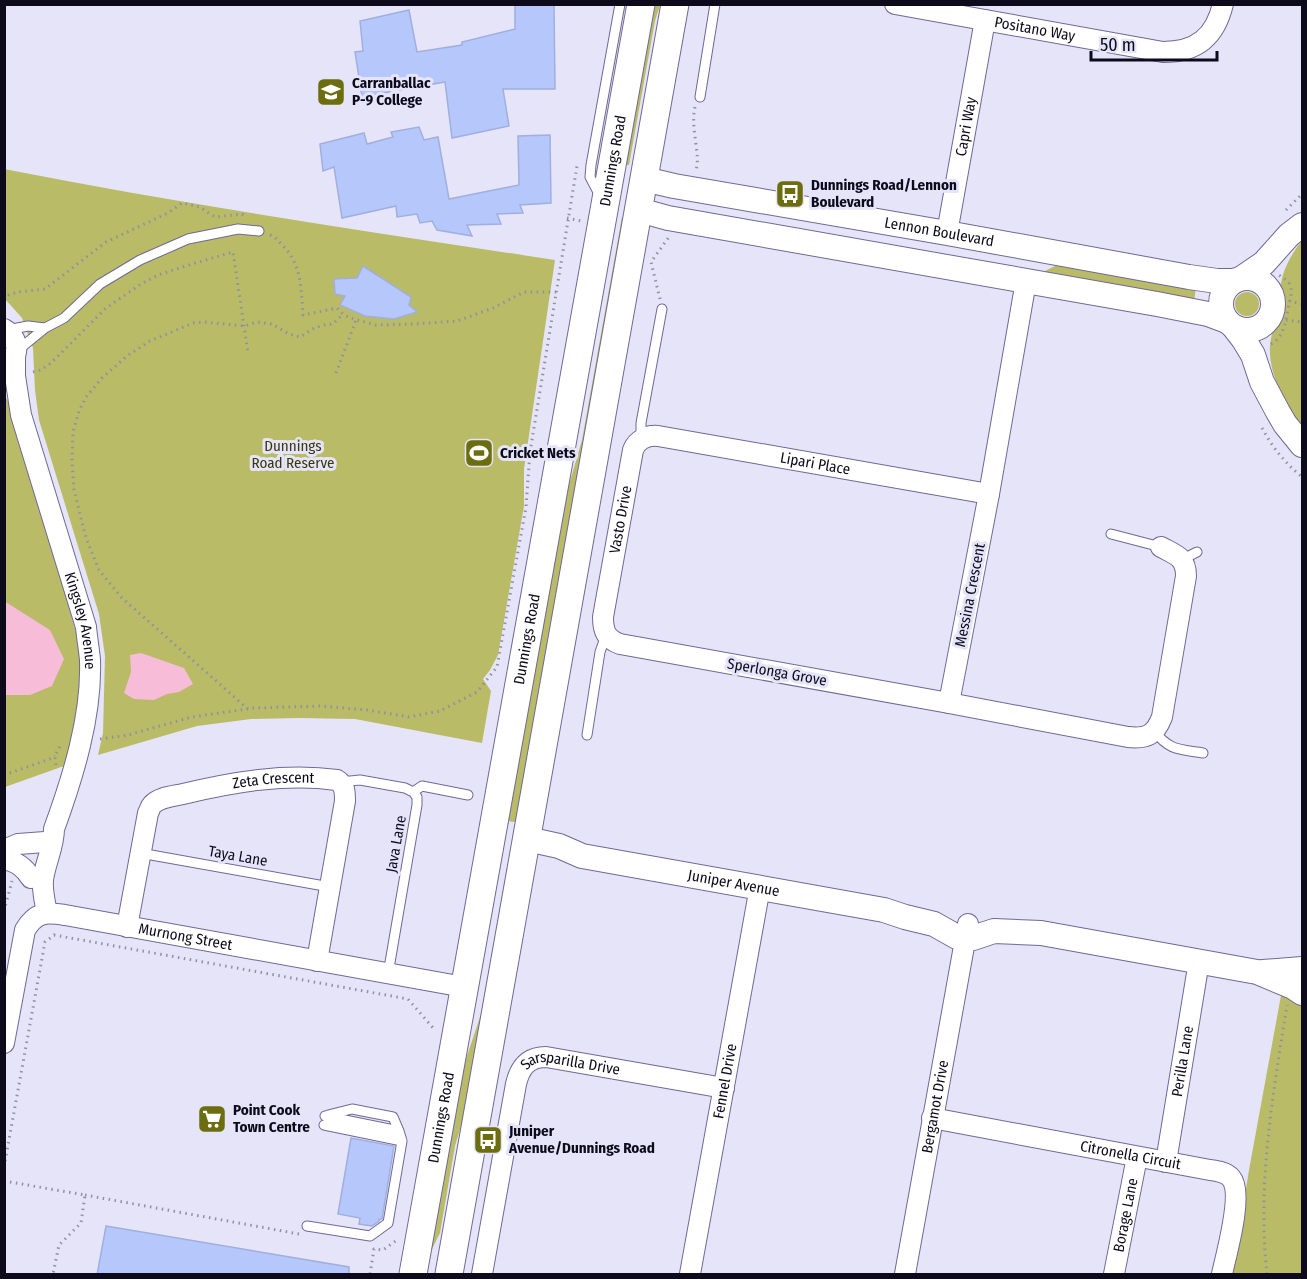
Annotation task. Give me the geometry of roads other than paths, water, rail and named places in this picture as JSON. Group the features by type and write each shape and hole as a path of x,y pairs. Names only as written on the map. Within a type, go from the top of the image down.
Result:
{"main road":[{"name":"Dunnings Road","path":"413,1274 641,4"},
{"path":"449,1275 675,4"},
{"path":"612,172 644,179"},
{"path":"606,201 639,210"},
{"path":"491,840 526,847"},
{"path":"413,1274 420,1273 437,1258 461,1209"}],"street":[{"name":"Positano Way","path":"895,4 1150,51 1172,52 1188,48 1205,39 1217,24 1223,4"},
{"name":"Capri Way","path":"947,233 985,20"},
{"name":"Lennon Boulevard","path":"644,179 1200,279 1238,280"},
{"path":"639,210 668,218 1208,314 1244,330 1259,327 1276,317"},
{"path":"1272,399 1267,380 1276,317 1278,274 1296,221"},
{"path":"1296,221 1289,235 1264,263 1225,291 1221,299 1221,308 1253,355 1262,382 1285,424 1302,446"},
{"path":"1026,281 1032,249"},
{"path":"1238,280 1251,278 1263,284 1268,290 1276,317"},
{"name":"Messina Crescent","path":"950,703 1026,281"},
{"name":"Kingsley Avenue","path":"6,330 16,341 11,368 21,416 86,627 90,660 85,722 73,770 50,836 37,858 31,878 31,900 41,915"},
{"name":"Lipari Place","path":"643,438 658,436 988,494"},
{"name":"Vasto Drive","path":"606,635 603,617 631,461 634,447 643,438"},
{"path":"950,703 1128,737 1145,737 1154,732 1162,717 1190,556 1161,547"},
{"name":"Sperlonga Grove","path":"606,635 611,641 620,644 950,703"},
{"name":"Zeta Crescent","path":"127,927 148,813 153,804 159,800 244,782 285,778 329,779 341,782"},
{"path":"317,961 345,801 345,791 341,782"},
{"path":"4,850 50,836"},
{"name":"Kingsley Avenue","path":"41,915 43,880 54,839 50,836"},
{"name":"Juniper Avenue","path":"526,847 559,846 582,856 884,909 905,917 927,921 957,938 966,931"},
{"path":"4,859 20,864 31,878"},
{"name":"Fennel Drive","path":"690,1275 760,887"},
{"path":"4,1043 25,930 41,915"},
{"name":"Murnong Street","path":"41,915 65,915 464,987"},
{"path":"966,931 973,938 994,931 1041,933 1257,972 1293,987 1298,994"},
{"name":"Bergamot Drive","path":"905,1275 966,931"},
{"name":"Perilla Lane","path":"1166,1162 1199,961"},
{"path":"1257,972 1302,969"},
{"path":"1298,994 1302,978"},
{"name":"Sarsparilla Drive","path":"482,1275 516,1084 521,1070 528,1061 537,1057 546,1057 724,1088"},
{"name":"Citronella Circuit","path":"932,1118 1220,1172 1230,1177 1236,1194 1236,1206 1222,1275"},
{"name":"Borage Lane","path":"1114,1275 1137,1157"}],"lane":[{"path":"606,201 602,200 590,177 620,4"},
{"path":"700,97 715,4"},
{"path":"11,368 45,328 64,318 100,284 140,260 188,239 238,229 259,231"},
{"name":"Vasto Drive","path":"643,438 641,429 643,413 662,309"},
{"path":"6,330 28,326 45,328"},
{"path":"1111,534 1161,547"},
{"name":"Vasto Drive","path":"587,735 600,652 606,635"},
{"path":"1154,732 1172,748 1203,753"},
{"path":"341,782 360,780 405,788 413,792 422,786 468,795"},
{"name":"Java Lane","path":"388,974 417,806 417,798 413,792"},
{"name":"Taya Lane","path":"140,853 331,887"},
{"path":"307,1231 370,1236 388,1224 402,1141 399,1131 325,1120 402,1141"}],"place":[{"name":"Carranballac P-9 College","path":"331,92"},
{"name":"Dunnings Road/Lennon Boulevard","path":"790,194"},
{"name":"Cricket Nets","path":"479,453"},
{"name":"Point Cook Town Centre","path":"212,1119"},
{"name":"Juniper Avenue/Dunnings Road","path":"488,1140"}],"park label":[{"name":"Dunnings Road Reserve","path":"293,454"}]}
